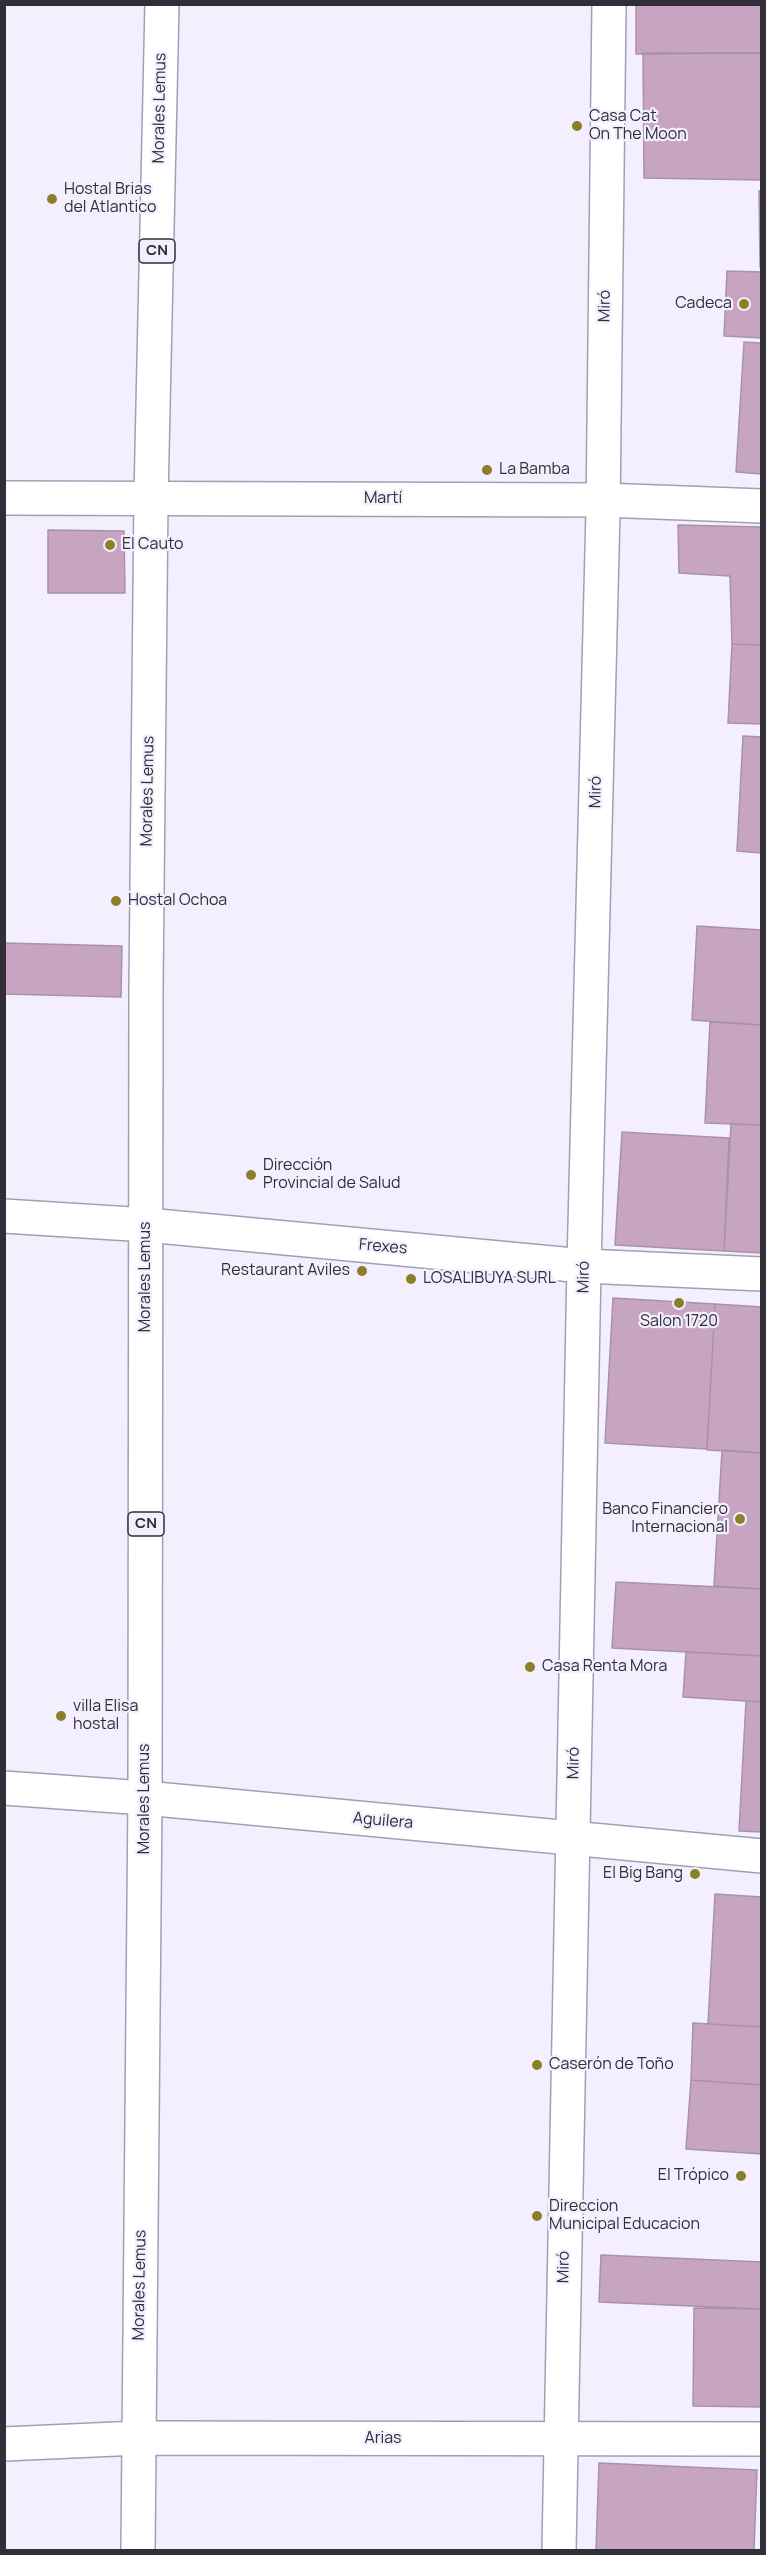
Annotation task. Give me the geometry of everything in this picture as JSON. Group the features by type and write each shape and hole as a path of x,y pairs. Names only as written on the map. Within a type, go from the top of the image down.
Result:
{"main road":[{"name":"Morales Lemus","path":"138,2550 145,1798 146,986 151,497 162,4"},
{"name":"Miró","path":"559,2550 584,1266 603,500 609,4"},
{"name":"Martí","path":"4,498 603,500 762,506"},
{"name":"Frexes","path":"4,1216 147,1225 584,1266 762,1274"},
{"name":"Aguilera","path":"4,1788 145,1798 762,1856"},
{"name":"Arias","path":"4,2444 139,2438 762,2439"}],"building":[{"path":"636,4 762,4 762,53 636,54"},
{"path":"643,53 762,53 762,180 644,178"},
{"path":"762,190 762,267 760,267 759,191"},
{"name":"Cadeca","path":"727,271 762,272 762,338 724,336"},
{"path":"744,342 762,343 762,474 736,472"},
{"path":"678,525 762,527 762,645 732,644 730,576 679,573"},
{"path":"48,530 124,531 125,593 48,593"},
{"path":"732,644 762,645 762,724 728,723"},
{"path":"743,736 762,737 762,853 737,851"},
{"path":"697,926 762,930 762,1025 692,1020"},
{"path":"4,943 122,946 121,997 4,994"},
{"path":"710,1022 762,1025 762,1125 705,1123"},
{"path":"731,1124 762,1125 762,1253 724,1251"},
{"path":"622,1132 729,1138 724,1251 615,1245"},
{"path":"613,1298 715,1304 707,1449 605,1443"},
{"path":"715,1304 762,1307 762,1453 707,1450"},
{"name":"Banco Financiero Internacional","path":"722,1450 762,1453 762,1589 714,1586"},
{"path":"616,1582 762,1589 762,1656 612,1648"},
{"path":"686,1652 762,1656 762,1702 683,1697"},
{"path":"746,1701 762,1702 762,1832 739,1831"},
{"path":"715,1894 762,1897 762,2027 708,2024"},
{"path":"693,2023 762,2027 762,2085 691,2080"},
{"path":"691,2080 762,2085 762,2154 686,2149"},
{"path":"601,2255 762,2262 762,2309 599,2302"},
{"path":"694,2308 762,2309 762,2407 693,2406"},
{"path":"599,2463 757,2470 754,2550 596,2550"}],"place":[{"name":"Casa Cat On The Moon","path":"577,126"},
{"name":"Hostal Brias del Atlantico","path":"52,199"},
{"name":"Cadeca","path":"744,304"},
{"name":"La Bamba","path":"487,470"},
{"name":"El Cauto","path":"110,545"},
{"name":"Hostal Ochoa","path":"116,901"},
{"name":"Dirección Provincial de Salud","path":"251,1175"},
{"name":"Restaurant Aviles","path":"362,1271"},
{"name":"LOSALIBUYA SURL","path":"411,1279"},
{"name":"Salon 1720","path":"679,1303"},
{"name":"Banco Financiero Internacional","path":"740,1519"},
{"name":"Casa Renta Mora","path":"530,1667"},
{"name":"villa Elisa hostal","path":"61,1716"},
{"name":"El Big Bang","path":"695,1874"},
{"name":"Caserón de Toño","path":"537,2065"},
{"name":"El Trópico","path":"741,2176"},
{"name":"Direccion Municipal Educacion","path":"537,2216"}]}
